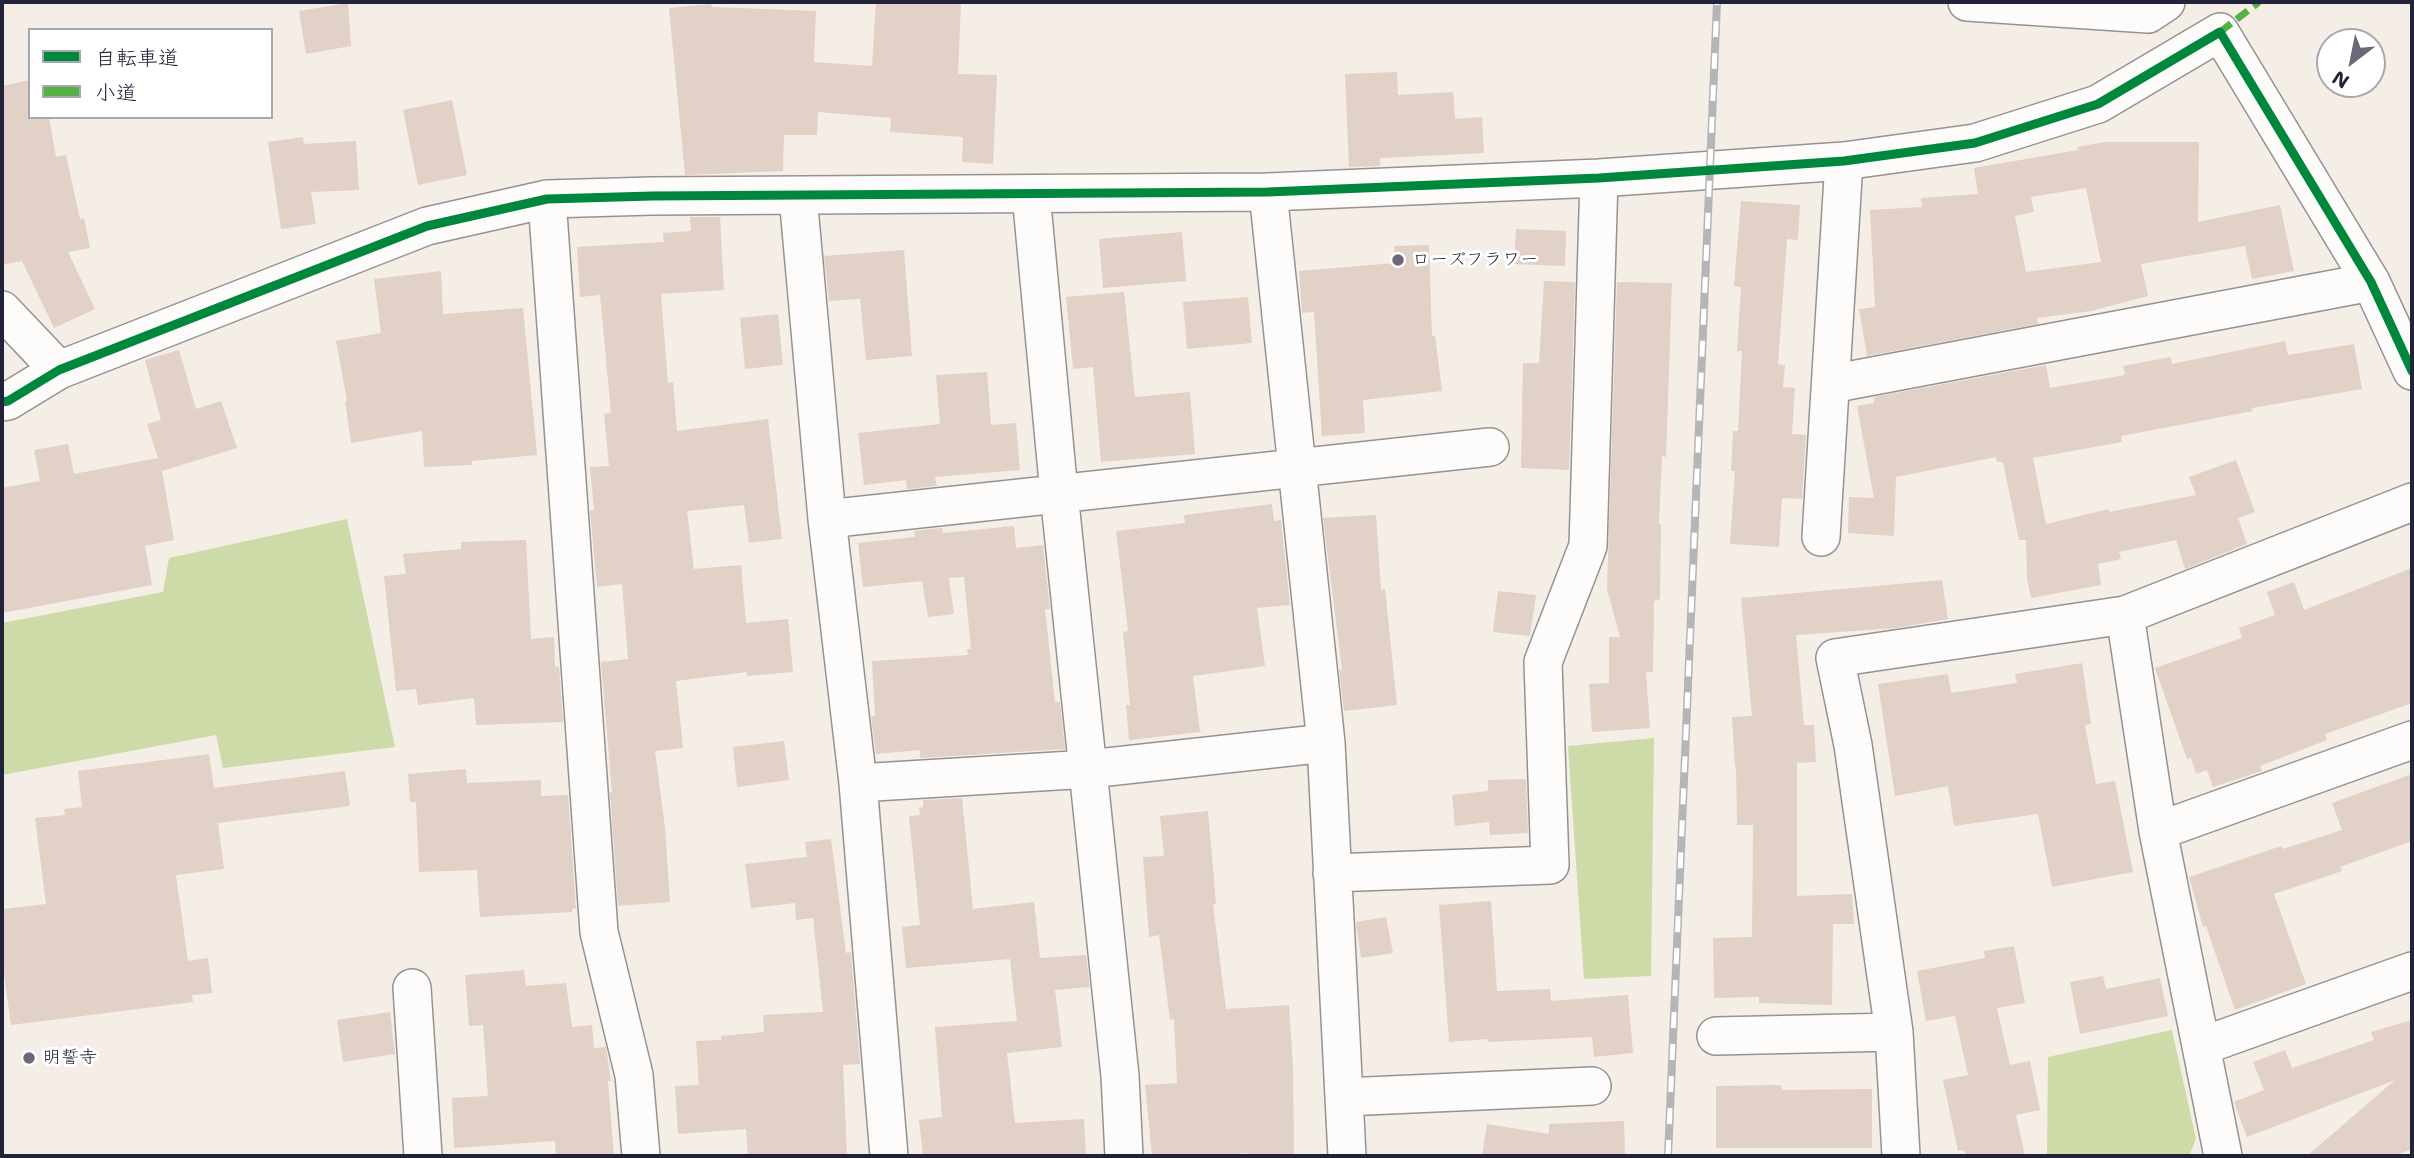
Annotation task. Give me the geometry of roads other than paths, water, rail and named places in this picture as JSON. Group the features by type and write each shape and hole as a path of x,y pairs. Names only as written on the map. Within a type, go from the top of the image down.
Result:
{"street":[{"path":"1967,2 2148,14 2166,2"},
{"path":"2,402 9,401 59,370 427,226 547,199 1268,192 1599,178 1844,161 1975,143 2098,104 2220,32 2371,282 2412,371"},
{"path":"1821,537 1844,161"},
{"path":"1332,873 1550,865 1543,662 1588,546 1599,178"},
{"path":"1268,192 1326,743 1347,1156"},
{"path":"1031,194 1059,494 1120,1076 1124,1156"},
{"path":"798,196 827,519 858,783 889,1156"},
{"path":"547,199 599,932 634,1075 641,1156"},
{"path":"1831,384 2371,282"},
{"path":"2,310 59,370"},
{"path":"827,519 1490,447"},
{"path":"1901,1156 1894,1032 1853,745 1835,658 2125,615 2412,502"},
{"path":"2125,615 2158,831 2223,1156"},
{"path":"2158,831 2412,740"},
{"path":"858,783 1089,769 1326,743"},
{"path":"2202,1046 2412,971"},
{"path":"412,988 424,1156"},
{"path":"1716,1036 1894,1032"},
{"path":"1344,1097 1592,1086"}],"railway":[{"path":"1668,1156 1717,2"}],"place":[{"name":"ローズフラワー","path":"1398,260"},
{"name":"明誓寺","path":"29,1058"}]}
